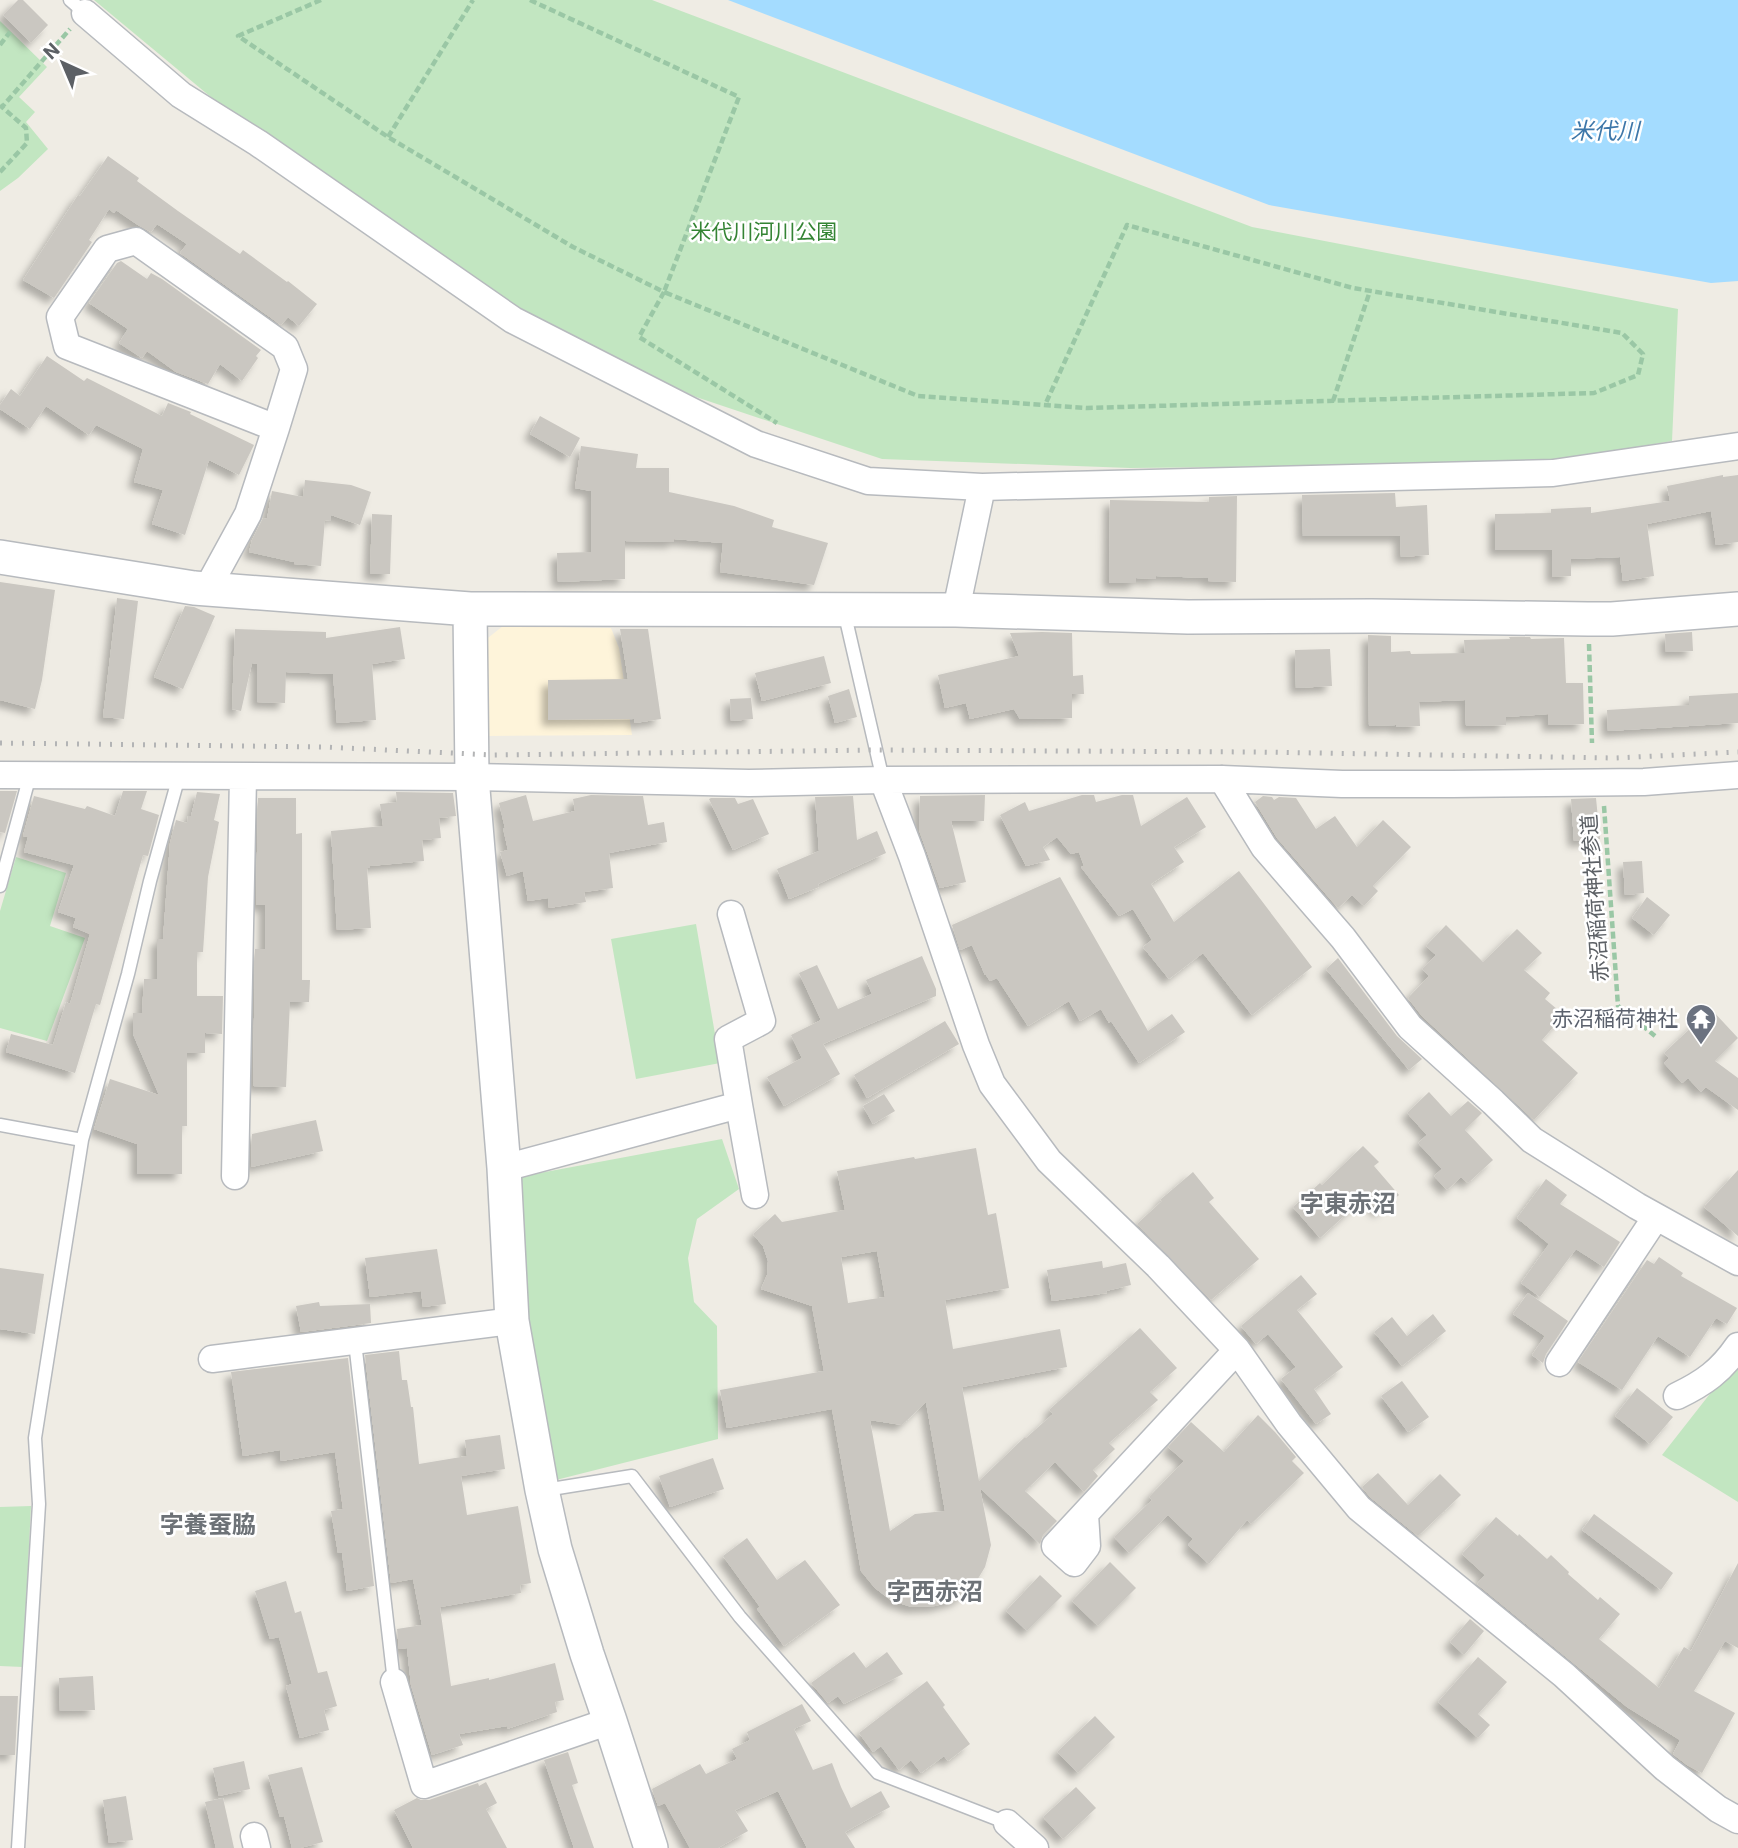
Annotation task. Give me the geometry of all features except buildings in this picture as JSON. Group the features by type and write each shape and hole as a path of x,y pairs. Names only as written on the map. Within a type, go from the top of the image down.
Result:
{"street":[{"path":"77,6 181,96 258,143 513,320 756,444 868,481 982,487 1553,473 1738,446"},
{"path":"207,589 248,514 276,428 294,369 285,347 136,242 107,249 60,317 66,346 276,428"},
{"path":"956,610 982,487"},
{"path":"0,558 207,589 470,609 956,610 1188,617 1588,619 1738,609"},
{"path":"470,609 472,777 504,1168 512,1321 555,1549 651,1848"},
{"path":"0,775 472,777 749,783 1222,779 1342,784 1644,782 1738,775"},
{"path":"235,1176 243,777"},
{"path":"1222,779 1264,847 1343,938 1410,1027 1532,1140 1656,1217 1738,1262"},
{"path":"883,780 992,1084 1049,1161 1158,1266 1237,1350 1289,1424 1359,1508 1563,1675 1665,1768 1718,1809 1738,1820"},
{"path":"731,914 762,1021 728,1039 755,1195"},
{"path":"504,1168 739,1105"},
{"path":"1559,1363 1656,1217"},
{"path":"212,1359 512,1321"},
{"path":"1677,1396 1696,1387 1726,1364 1738,1346"},
{"path":"1085,1514 1237,1350"},
{"path":"394,1682 424,1785 610,1720"},
{"path":"1007,1823 1035,1848"}],"lane":[{"path":"844,611 883,780"},
{"path":"0,886 30,775"},
{"path":"18,1848 39,1504 35,1438 82,1140 179,776"},
{"path":"0,1125 82,1140"},
{"path":"355,1342 394,1682"},
{"path":"542,1490 632,1476 740,1617 878,1773 1007,1823"}],"path":[{"path":"321,0 239,36 388,137 573,247 664,292 918,396 1087,408 1594,393 1638,375 1643,355 1622,334 1353,288 1127,225 1045,405"},
{"path":"388,137 473,0"},
{"path":"530,0 739,97 664,292 639,337 788,430"},
{"path":"0,172 27,143 26,128 1,106 77,6"},
{"path":"0,45 10,32"},
{"path":"1333,401 1370,291"},
{"path":"1588,619 1592,743"},
{"name":"赤沼稲荷神社参道","path":"1602,782 1618,1006 1655,1036"}],"shaded area":[{"path":"503,626 611,628 619,648 632,735 487,736 479,645"}],"green space":[{"name":"米代川河川公園","path":"94,0 652,0 1252,227 1678,309 1672,441 1537,464 1130,468 882,459 696,397 513,310 270,146"},
{"path":"0,21 47,67 19,97 35,112 26,122 48,149 0,191"},
{"path":"16,857 66,873 50,926 85,938 47,1041 0,1028 0,911"},
{"path":"696,924 720,1063 636,1079 611,939"},
{"path":"722,1139 739,1189 697,1219 688,1258 694,1302 717,1326 718,1439 552,1481 519,1319 513,1178"},
{"path":"1738,1358 1738,1502 1662,1455"},
{"path":"31,1506 23,1667 0,1666 0,1507"}],"water":[{"name":"米代川","path":"728,0 1738,0 1738,281 1711,283 1269,205"}],"railway":[{"path":"0,743 324,747 493,755 876,750 1257,752 1615,758 1738,752"}],"place":[{"name":"赤沼稲荷神社","path":"1701,1046"}],"district":[{"name":"字東赤沼","path":"1348,1204"},
{"name":"字養蚕脇","path":"208,1525"},
{"name":"字西赤沼","path":"935,1592"}]}
